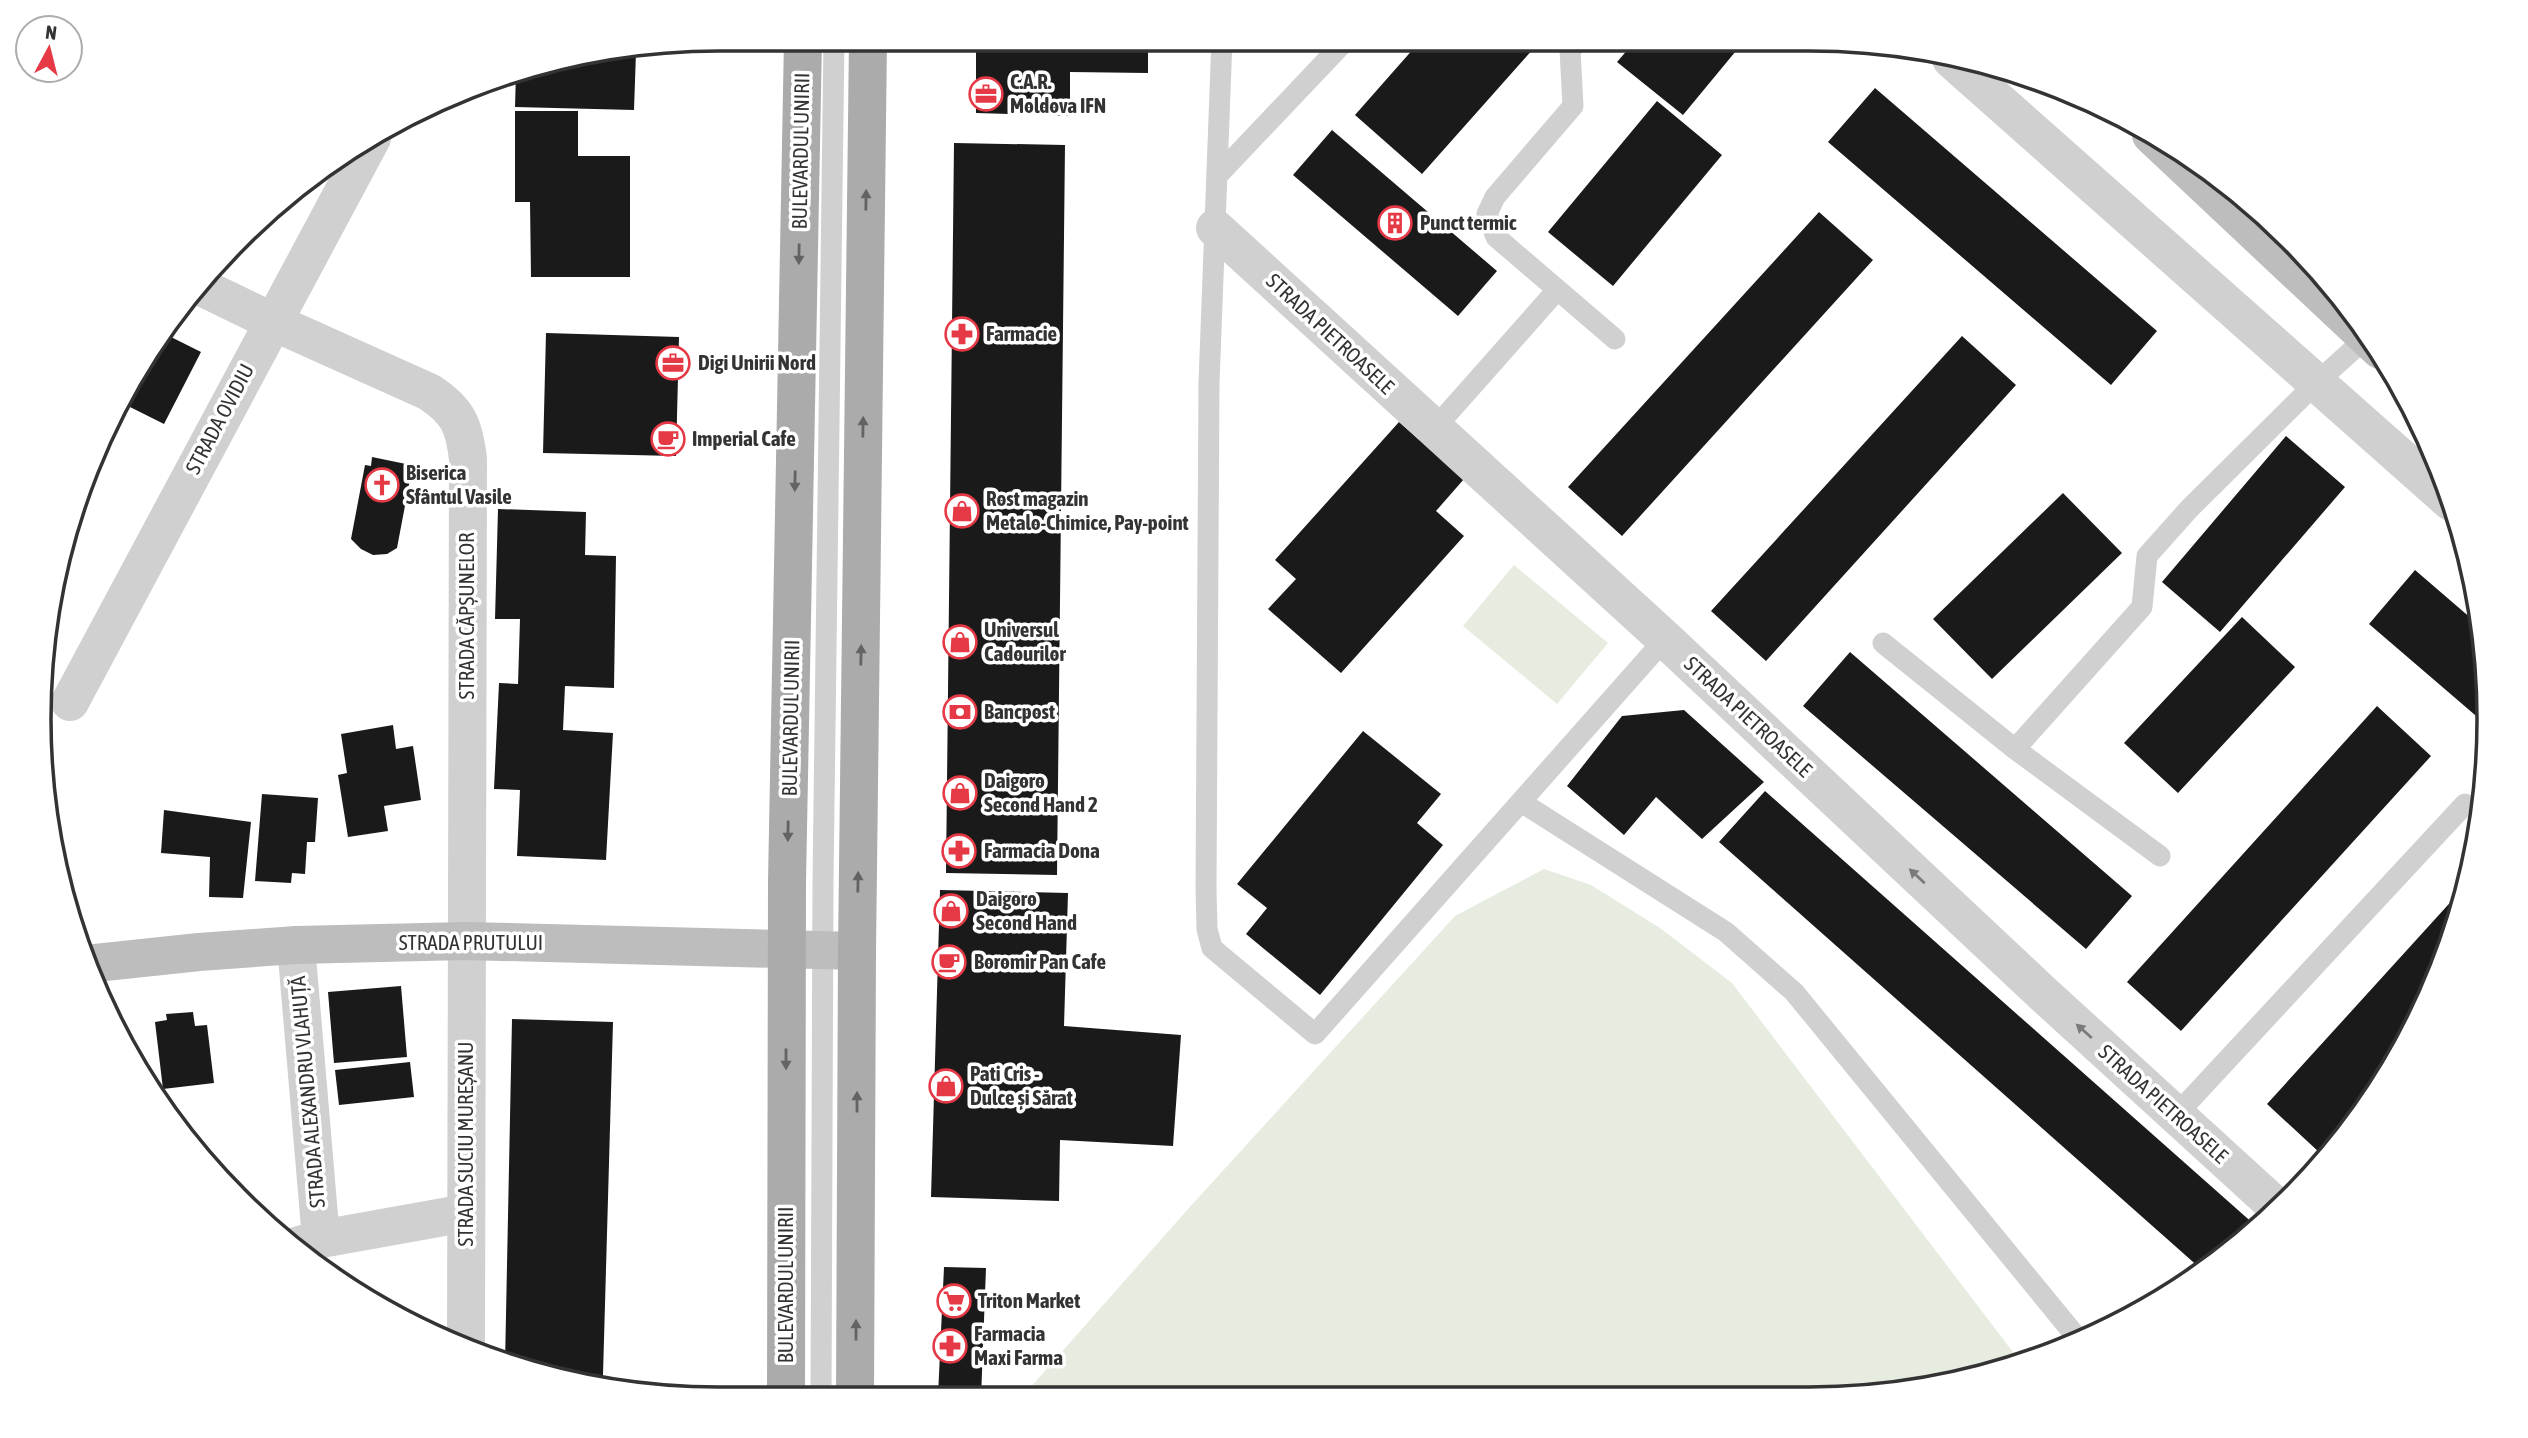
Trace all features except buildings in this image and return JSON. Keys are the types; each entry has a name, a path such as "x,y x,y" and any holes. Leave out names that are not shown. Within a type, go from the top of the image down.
{"main road":[{"name":"BULEVARDUL UNIRII","path":"803,51 822,949 854,1387"},
{"name":"BULEVARDUL UNIRII","path":"787,1387 822,949 867,51"}],"street":[{"path":"1963,70 2436,489"},
{"name":"STRADA OVIDIU","path":"70,702 271,321 364,153"},
{"path":"2183,165 2339,312"},
{"name":"STRADA PIETROASELE","path":"1215,228 1665,639 2271,1202"},
{"name":"STRADA CĂPȘUNELOR","path":"207,290 429,392 448,405 460,421 468,459 466,941"},
{"name":"STRADA PRUTULUI","path":"97,963 296,945 466,941 822,949"},
{"name":"STRADA SUCIU MUREȘANU","path":"466,941 466,1337"},
{"name":"STRADA ALEXANDRU VLAHUȚĂ","path":"296,945 306,1243 466,1213"}],"lane":[{"path":"821,1387 822,949 834,51"},
{"path":"1222,51 1209,383 1206,875 1207,929 1212,948 1315,1034 1665,639"},
{"path":"1218,175 1335,51"},
{"path":"1569,51 1573,106 1494,197 1487,214 1496,237 1615,339"},
{"path":"1434,429 1557,290"},
{"path":"2015,749 2142,607 2147,556 2189,509 2316,383 2366,349"},
{"path":"1882,643 2015,749 2160,856"},
{"path":"1521,802 1726,932 1794,992 2073,1332"},
{"path":"2176,1115 2465,804"}],"shaded area":[{"path":"1514,565 1608,643 1557,704 1463,626"},
{"path":"1544,869 1591,885 1660,928 1732,983 2015,1355 1939,1374 1853,1386 1031,1387 1188,1209 1455,916"}],"place":[{"name":"C.A.R. Moldova IFN","path":"986,94"},
{"name":"Punct termic","path":"1395,223"},
{"name":"Farmacie","path":"962,334"},
{"name":"Digi Unirii Nord","path":"673,363"},
{"name":"Imperial Cafe","path":"668,439"},
{"name":"Biserica Sfântul Vasile","path":"382,485"},
{"name":"Rost magazin Metalo-Chimice, Pay-point","path":"962,511"},
{"name":"Universul Cadourilor","path":"960,642"},
{"name":"Bancpost","path":"960,712"},
{"name":"Daigoro Second Hand 2","path":"960,793"},
{"name":"Farmacia Dona","path":"959,851"},
{"name":"Daigoro Second Hand","path":"951,911"},
{"name":"Boromir Pan Cafe","path":"949,962"},
{"name":"Pati Cris - Dulce și Sărat","path":"946,1086"},
{"name":"Triton Market","path":"954,1301"},
{"name":"Farmacia Maxi Farma","path":"950,1346"}]}
